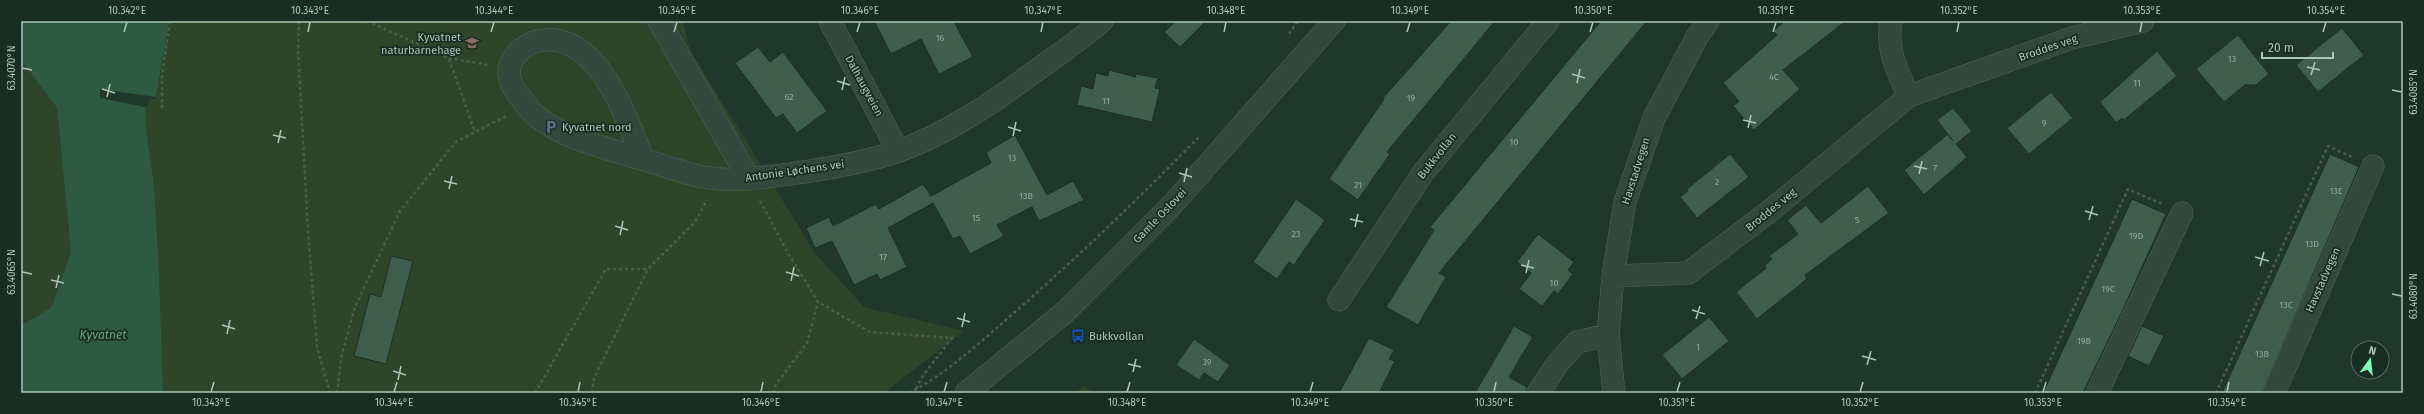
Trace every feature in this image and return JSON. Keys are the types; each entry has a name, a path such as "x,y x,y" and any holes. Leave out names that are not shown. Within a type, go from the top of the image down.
{"street":[{"path":"659,21 749,179"},
{"name":"Dalhaugveien","path":"830,21 898,151"},
{"name":"Antonie Løchens vei","path":"510,69 510,81 526,106 546,123 588,144 643,159 671,170 718,179 749,179 831,168 898,151 938,134 970,116 1014,87 1102,21"},
{"name":"Gamle Oslovei","path":"966,393 1065,312 1173,204 1334,21"},
{"name":"Bukkvollan","path":"1339,300 1423,173 1548,21"},
{"name":"Havstadvegen","path":"1614,393 1608,335 1613,276 1625,202 1654,118 1697,37 1708,21"},
{"path":"1891,21 1889,30 1894,64 1909,96"},
{"name":"Broddes veg","path":"1613,276 1688,273 1770,211 1909,96 2072,38 2143,21"},
{"path":"510,69 514,56 520,51 542,40 559,40 584,53 600,69 612,89 643,159"},
{"name":"Havstadvegen","path":"2274,393 2373,166"},
{"path":"2097,393 2182,213"},
{"path":"1538,393 1558,363 1577,342 1608,335"}],"path":[{"path":"162,108 162,75 170,21"},
{"path":"299,21 298,50 316,340 330,393"},
{"path":"367,21 449,58 510,69"},
{"path":"1285,40 1298,21"},
{"path":"449,58 475,132"},
{"path":"337,393 342,353 355,307 400,211 456,142 526,106"},
{"path":"909,393 932,380 975,346 1040,290 1127,211 1203,132"},
{"path":"2216,393 2328,146 2373,166"},
{"path":"592,393 594,378 648,269 695,222 718,179"},
{"path":"749,179 788,254 818,302 870,332 952,338 935,362 920,378 915,390"},
{"path":"2035,393 2128,189 2182,213"},
{"path":"535,393 606,269 648,269"},
{"path":"774,393 776,386 807,342 818,302"}],"shaded area":[{"path":"169,21 683,21 690,50 815,253 864,307 964,331 884,393 163,393 156,214 153,178 146,130 146,107 147,97 156,97"},
{"path":"21,60 57,108 71,252 51,308 21,325"},
{"path":"1084,386 1095,393 1075,393"}],"water":[{"name":"Kyvatnet","path":"21,21 169,21 156,97 147,97 146,107 146,130 153,178 156,214 163,393 21,393 21,325 51,308 71,252 57,108 21,60"}],"pier":[{"path":"100,89 156,97 155,99 149,99 147,107 145,107 100,98"}],"building":[{"path":"874,21 956,21 954,22 973,57 939,74 921,39 891,54"},
{"path":"1176,21 1206,21 1180,47 1164,32"},
{"path":"1451,21 1495,21 1387,152 1390,154 1358,200 1329,179 1384,99 1383,98"},
{"path":"1601,21 1647,21 1439,273 1446,277 1418,325 1386,307 1434,230 1430,227"},
{"path":"1785,21 1846,21 1783,70 1800,89 1754,130 1733,106 1739,101 1723,83 1777,35 1773,31"},
{"path":"2342,28 2364,55 2318,92 2296,65"},
{"path":"2238,35 2269,74 2256,85 2245,85 2224,102 2196,69"},
{"path":"758,47 770,62 783,52 827,111 797,133 783,114 776,118 735,63"},
{"path":"2157,51 2177,76 2124,120 2122,118 2116,123 2100,102"},
{"path":"1109,70 1135,77 1136,74 1158,78 1155,88 1160,89 1152,122 1077,105 1081,86 1093,89 1096,73 1108,76"},
{"path":"2051,92 2073,118 2029,154 2007,128"},
{"path":"1953,108 1972,131 1956,144 1967,157 1924,195 1904,170 1948,134 1937,120"},
{"path":"1015,135 1047,195 1073,181 1084,200 1039,221 1032,207 997,225 1004,236 970,254 960,236 953,239 933,203 888,228 907,267 880,280 877,274 854,285 832,241 815,248 806,228 829,217 833,226 876,204 879,209 923,184 931,196 991,163 986,152"},
{"path":"1730,154 1749,177 1697,218 1680,197 1688,191 1687,189"},
{"path":"2330,154 2359,167 2262,393 2222,393"},
{"path":"1868,186 1889,213 1805,275 1807,279 1757,319 1736,292 1766,268 1765,265 1772,259 1769,256 1798,234 1787,220 1806,205 1821,223"},
{"path":"1296,199 1325,220 1294,265 1289,262 1277,279 1253,262"},
{"path":"2132,199 2166,214 2120,316 2083,393 2043,393"},
{"path":"1538,234 1574,262 1568,270 1573,274 1558,294 1554,291 1542,306 1519,289 1531,273 1517,262"},
{"path":"391,256 413,261 386,364 354,356 370,294 381,297"},
{"path":"1709,317 1729,341 1682,379 1662,355"},
{"path":"1514,326 1533,337 1509,377 1527,387 1526,393 1475,393"},
{"path":"2142,326 2164,336 2149,366 2128,356"},
{"path":"1369,338 1394,350 1389,359 1395,361 1379,393 1339,393"},
{"path":"1194,339 1230,365 1218,382 1204,373 1199,380 1176,365"}],"place":[{"name":"Kyvatnet naturbarnehage","path":"472,43"},
{"name":"Kyvatnet nord","path":"551,127"},
{"name":"Bukkvollan","path":"1078,336"}]}
